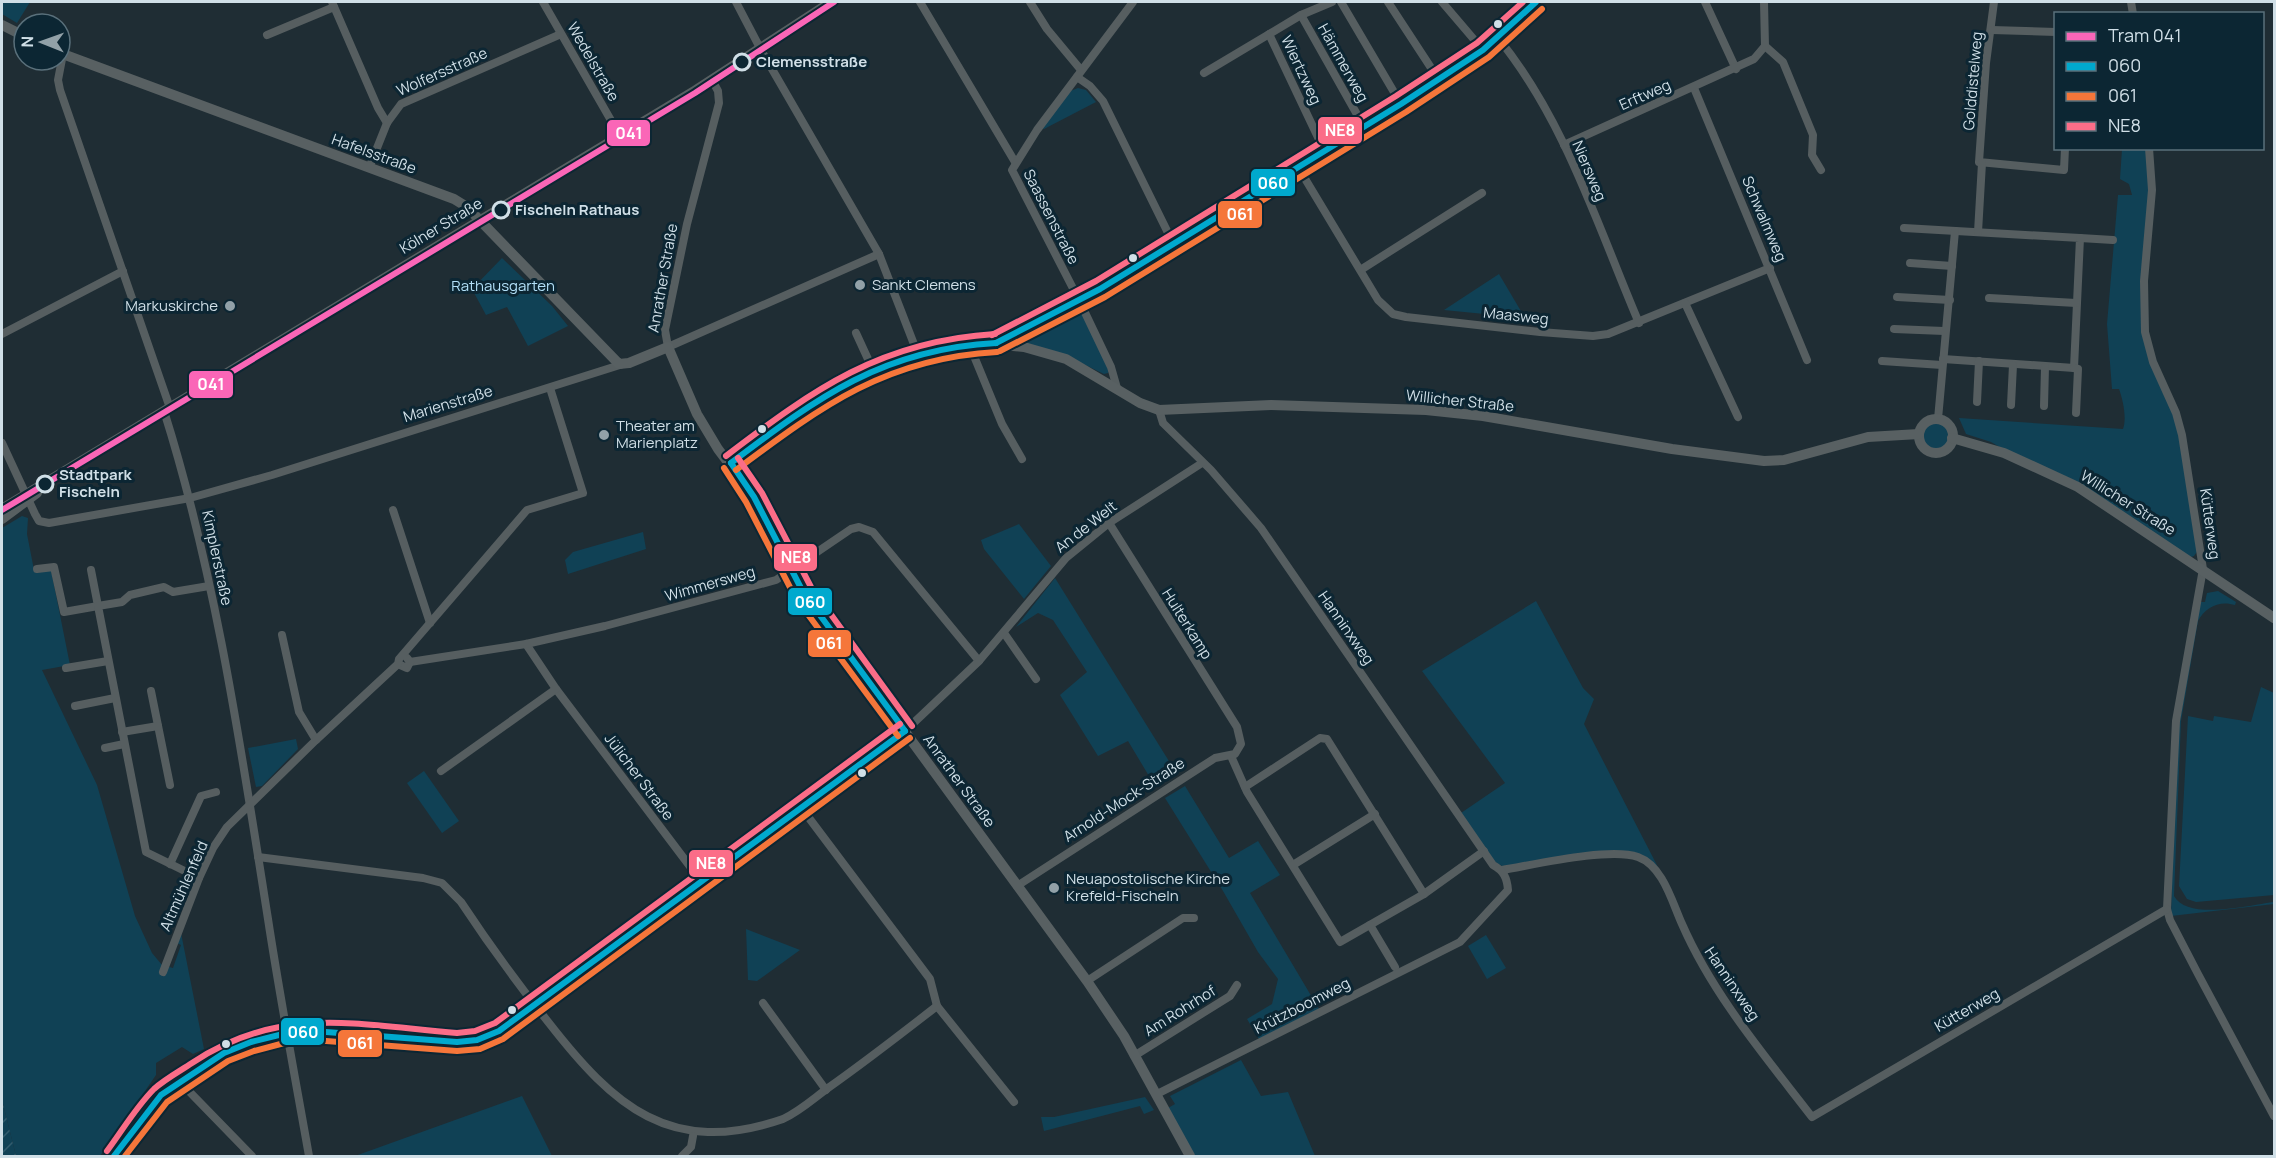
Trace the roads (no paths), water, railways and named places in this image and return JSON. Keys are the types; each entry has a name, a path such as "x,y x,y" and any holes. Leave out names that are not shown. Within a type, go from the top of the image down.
{"main road":[{"name":"Kölner Straße","path":"2,519 63,471 712,80 831,2"},
{"name":"Hafelsstraße","path":"72,58 454,199 467,207 557,297 619,364 623,364"},
{"name":"Willicher Straße","path":"731,463 803,410 840,386 873,370 917,352 969,344 996,343 1066,359 1140,403 1159,410 1271,405 1426,410 1483,416 1764,461 1784,460 1868,437 1919,434"},
{"name":"Marienstraße","path":"623,364 668,347"},
{"name":"Anrather Straße","path":"668,347 697,414 754,497 790,570 816,610 1087,981 1157,1095 1190,1156"},
{"path":"1938,419 1949,425 1952,438 1946,450 1935,453 1925,449 1919,434 1925,423 1938,419"},
{"name":"Willicher Straße","path":"1952,438 2004,453 2078,487 2274,618"},
{"name":"Kölner Straße","path":"2,509 26,498"}],"street":[{"name":"Wedelstraße","path":"543,2 620,136"},
{"path":"736,2 760,49 879,254 917,352"},
{"name":"Saassenstraße","path":"920,2 1015,162 1012,170 1079,300 1111,367 1117,388"},
{"path":"1029,2 1079,73 1103,101 1174,245"},
{"path":"1015,162 1133,2"},
{"path":"1204,73 1321,3 1332,2"},
{"path":"1341,2 1401,104"},
{"path":"1388,2 1439,80"},
{"path":"1442,2 1483,50"},
{"path":"996,343 1011,333 1079,300 1174,245 1363,125 1401,104 1483,50 1536,2"},
{"path":"1705,2 1736,69"},
{"path":"1764,2 1765,46 1783,62 1813,135 1812,154 1821,170"},
{"name":"Golddistelweg","path":"1978,232 1986,63 1994,2"},
{"path":"267,34 333,4 378,108 387,123"},
{"name":"Hämmerweg","path":"1301,15 1363,125"},
{"path":"1992,30 2054,32"},
{"name":"Wolfersstraße","path":"369,168 387,123 396,108 411,99 561,34"},
{"name":"Wiertzweg","path":"1269,34 1324,150"},
{"name":"Niersweg","path":"1498,38 1522,71 1564,145 1639,323"},
{"name":"Erftweg","path":"1564,145 1736,69 1754,59 1765,46"},
{"name":"Kimplerstraße","path":"59,72 60,90 123,271 167,409 190,498 251,805 309,1156"},
{"name":"Anrather Straße","path":"668,347 665,330 687,224 719,103 718,91 712,80"},
{"name":"Schwalmweg","path":"1694,88 1807,360"},
{"path":"1981,162 2064,170 2065,150"},
{"name":"Kütterweg","path":"2149,150 2152,190 2144,281 2145,332 2153,362 2176,413 2182,435 2203,569 2176,721 2167,909 2188,956 2274,1116"},
{"name":"Maasweg","path":"1298,167 1362,269 1378,300 1393,314 1406,317 1593,336 1608,334 1770,268"},
{"path":"1362,269 1482,193"},
{"path":"1904,228 2113,240"},
{"path":"1938,419 1944,331 1950,300 1954,231"},
{"path":"2074,368 2080,238"},
{"name":"Marienstraße","path":"668,347 879,254"},
{"path":"1910,264 1952,266"},
{"path":"2,334 123,271"},
{"path":"1898,297 1950,300"},
{"path":"1989,298 2076,303"},
{"path":"1685,303 1738,417"},
{"path":"1894,328 1944,331"},
{"path":"856,333 873,370"},
{"path":"969,344 1002,424 1022,459"},
{"path":"1882,361 1979,361 2078,369 2076,413"},
{"path":"1977,402 1979,361"},
{"name":"Marienstraße","path":"2,442 26,498 39,521 49,523 190,498 272,475 623,364"},
{"path":"2011,405 2013,365"},
{"path":"2044,406 2046,367"},
{"path":"407,659 430,623 527,510 583,493 550,388"},
{"name":"Hanninxweg","path":"1159,410 1163,423 1261,528 1493,865 1502,870 1617,854 1646,861 1666,888 1696,958 1790,1088"},
{"name":"An de Welt","path":"114,1156 161,1095 231,1050 287,1033 336,1031 464,1041 477,1040 499,1031 800,806 905,731 979,661 1066,558 1109,523 1202,463"},
{"path":"393,510 430,623"},
{"name":"Hulterkamp","path":"1109,523 1237,727 1241,739 1240,747 1231,756"},
{"name":"Wimmersweg","path":"407,659 526,644 689,605 776,580 851,529 867,528 873,532 979,661"},
{"path":"37,569 54,567 64,612 122,602 130,595 164,587 173,592 209,586"},
{"path":"91,570 146,852 199,878"},
{"path":"1004,633 1036,679"},
{"path":"282,635 299,712 316,740"},
{"name":"Jülicher Straße","path":"526,644 556,689 701,881"},
{"name":"Altmühlenfeld","path":"163,972 199,878 228,827 316,740 398,664 405,669 407,659"},
{"path":"66,668 108,660"},
{"path":"441,771 556,689"},
{"path":"152,691 170,785"},
{"path":"75,706 116,698"},
{"path":"122,732 158,726"},
{"path":"1245,787 1323,737 1330,741 1424,894"},
{"path":"105,748 124,744"},
{"path":"1231,756 1245,787 1340,942 1424,894 1484,851"},
{"name":"Arnold-Mock-Straße","path":"1017,886 1215,758 1231,756"},
{"path":"170,864 201,796 216,792"},
{"path":"800,806 930,979 937,1006 1014,1102"},
{"path":"1293,865 1375,814"},
{"path":"258,857 423,878 441,884 460,902 534,1004 585,1068 616,1101 653,1125 693,1136 720,1136 757,1130 786,1118 937,1006"},
{"name":"Krützboomweg","path":"1157,1095 1460,942 1506,895 1507,880 1502,870"},
{"name":"Kütterweg","path":"1790,1088 1812,1117 2167,909"},
{"path":"1087,981 1183,918 1194,918"},
{"path":"1370,925 1395,966"},
{"name":"Am Rohrhof","path":"1134,1056 1230,996 1237,985"},
{"path":"763,1003 826,1090"},
{"path":"180,1082 252,1156"},
{"path":"682,1156 691,1147 693,1136"}],"tram line":[{"name":"041","path":"2,510 695,93 834,2"}],"place":[{"name":"Clemensstraße","path":"742,62"},
{"name":"Fischeln Rathaus","path":"501,210"},
{"name":"Sankt Clemens","path":"860,285"},
{"name":"Markuskirche","path":"230,306"},
{"name":"Theater am Marienplatz","path":"604,435"},
{"name":"Stadtpark Fischeln","path":"45,484"},
{"name":"Neuapostolische Kirche Krefeld-Fischeln","path":"1054,888"}],"park label":[{"name":"Rathausgarten","path":"503,286"}]}
